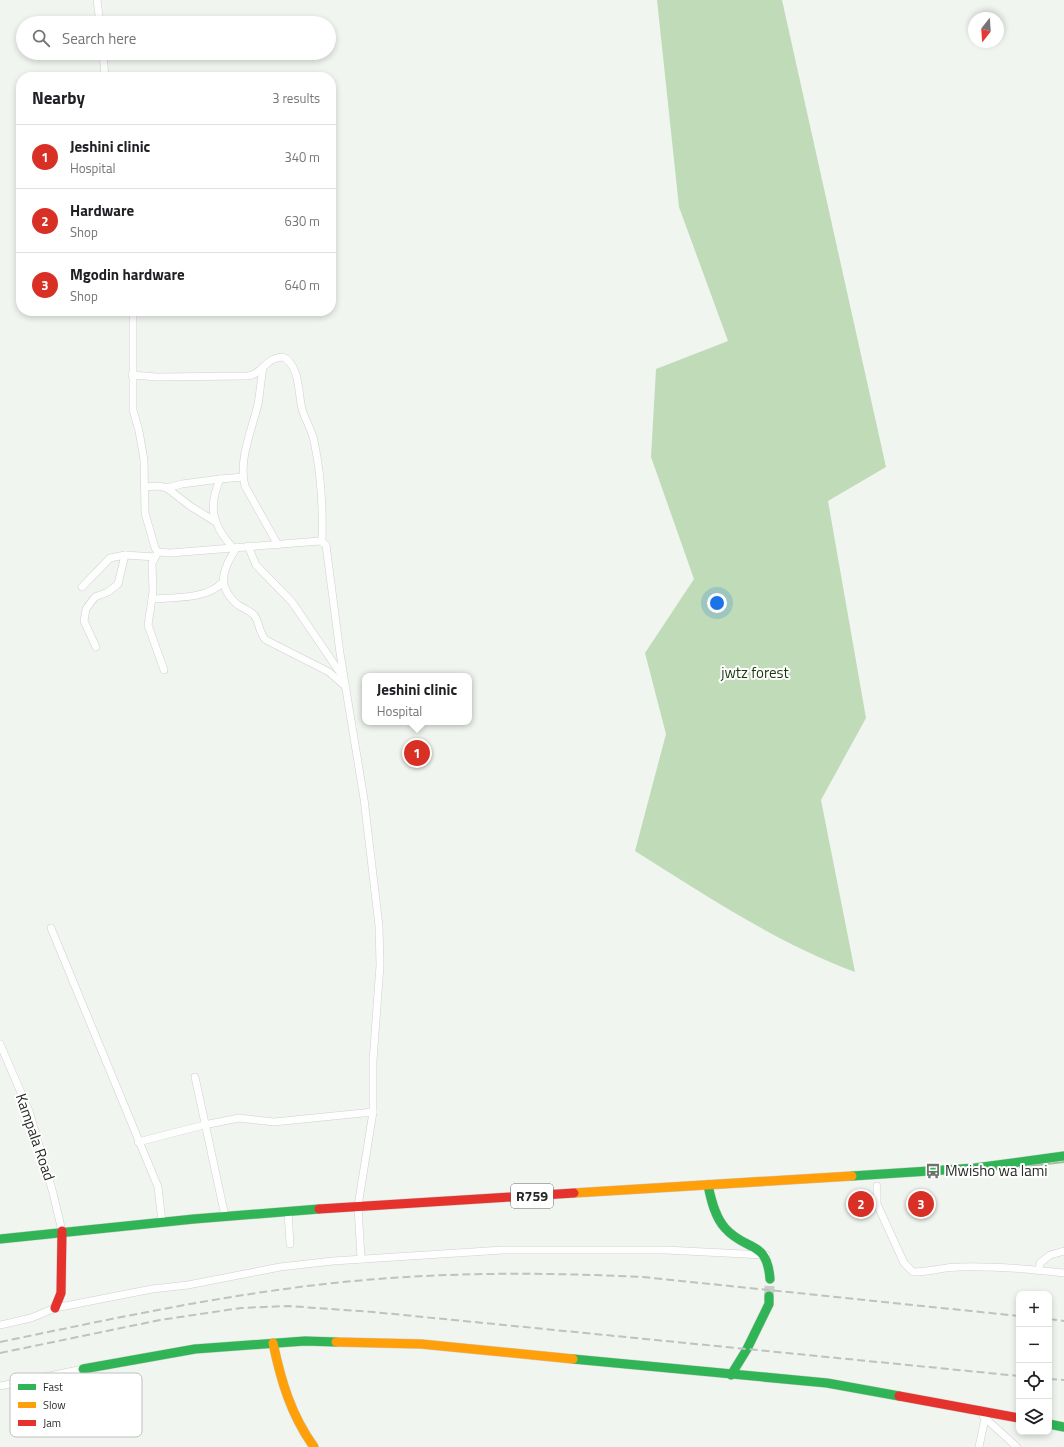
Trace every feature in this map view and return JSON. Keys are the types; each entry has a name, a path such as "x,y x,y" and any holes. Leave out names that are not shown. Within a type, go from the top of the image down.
{"street":[{"path":"97,0 99,16"},
{"path":"104,60 105,72"},
{"path":"133,316 133,410 142,446 145,513 157,554 152,563 152,599 148,625 164,670"},
{"path":"132,375 157,378 186,376 247,376 256,374 270,360 282,357 291,363 294,370 302,411 314,439 322,501 322,542 327,550 344,679 364,800 379,926 380,965 373,1060 373,1112 358,1206 361,1259"},
{"path":"263,366 258,403 246,454 243,477 245,486 278,544"},
{"path":"168,488 182,484 243,477"},
{"path":"220,479 212,501 214,514 221,533 235,547"},
{"path":"144,487 159,486 168,488 190,506 208,516 218,524"},
{"path":"82,587 106,560 125,555 322,542"},
{"path":"248,546 256,564 292,602 344,679"},
{"path":"235,547 228,560 222,577 223,582 238,604 254,615 263,637 266,640 329,672 346,688"},
{"path":"96,647 84,622 86,610 95,597 108,592 118,584 125,555"},
{"path":"152,599 204,594 217,588 223,582"},
{"path":"51,928 138,1142 158,1187 162,1222"},
{"name":"Kampala Road","path":"0,1044 29,1111 54,1193 62,1231"},
{"path":"194,1077 204,1125 216,1167 225,1216"},
{"path":"138,1142 204,1125 239,1118 274,1122 373,1112"},
{"name":"R759","path":"0,1239 62,1231 225,1216 358,1206 975,1168 1064,1156"},
{"path":"708,1185 711,1202 728,1232 767,1255 770,1264 770,1279"},
{"path":"877,1186 877,1204 904,1263 913,1272 927,1272 958,1267 1039,1270 1064,1274"},
{"path":"288,1212 290,1244"},
{"path":"55,1308 60,1293 62,1231"},
{"path":"0,1325 31,1318 55,1308 152,1288 188,1285 280,1267 361,1259 503,1250 666,1250 767,1255"},
{"path":"1039,1270 1040,1262 1064,1251"},
{"path":"731,1376 747,1349 768,1304 769,1296"},
{"path":"63,1373 195,1349 305,1341 421,1344 731,1376 827,1383 982,1414 1016,1418"},
{"path":"273,1343 284,1392 289,1406 303,1433 314,1447"},
{"path":"0,1386 10,1384"},
{"path":"979,1447 982,1414"},
{"path":"982,1414 1017,1447"},
{"path":"1052,1425 1064,1427"}],"green space":[{"name":"jwtz forest","path":"657,0 782,0 886,467 828,501 866,718 821,800 855,972 770,933 715,901 635,851 666,734 645,653 694,579 651,457 656,369 728,341 679,207"}],"waterway":[{"path":"1020,1167 1064,1162"}],"tunnel":[{"path":"769,1296 770,1279"}],"railway":[{"path":"0,1342 166,1308 250,1294 372,1279 449,1275 565,1274 643,1277 1016,1316"},
{"path":"0,1353 160,1320 241,1308 288,1306 373,1312 1016,1376"},
{"path":"1052,1319 1064,1321"},
{"path":"1052,1379 1064,1380"}],"traffic: fast":[{"path":"852,1176 975,1168 1064,1156"},
{"path":"708,1185 714,1208 722,1224 733,1235 760,1252 765,1258 768,1266 770,1279"},
{"path":"0,1239 194,1219 319,1209"},
{"path":"731,1375 747,1349 769,1304 769,1296"},
{"path":"83,1369 195,1349 305,1341 336,1342"},
{"path":"573,1359 827,1383 899,1396"},
{"path":"1052,1425 1064,1427"}],"traffic: slow":[{"path":"574,1193 852,1176"},
{"path":"336,1342 421,1344 573,1359"},
{"path":"273,1343 283,1384 293,1410 314,1447"}],"traffic: jam":[{"path":"319,1209 574,1193"},
{"path":"55,1308 61,1293 62,1231"},
{"path":"899,1396 1016,1417"}],"place":[{"name":"Jeshini clinic","path":"417,753"},
{"name":"Mwisho wa lami","path":"933,1171"},
{"name":"Hardware","path":"861,1204"},
{"name":"Mgodin hardware","path":"921,1204"}]}
